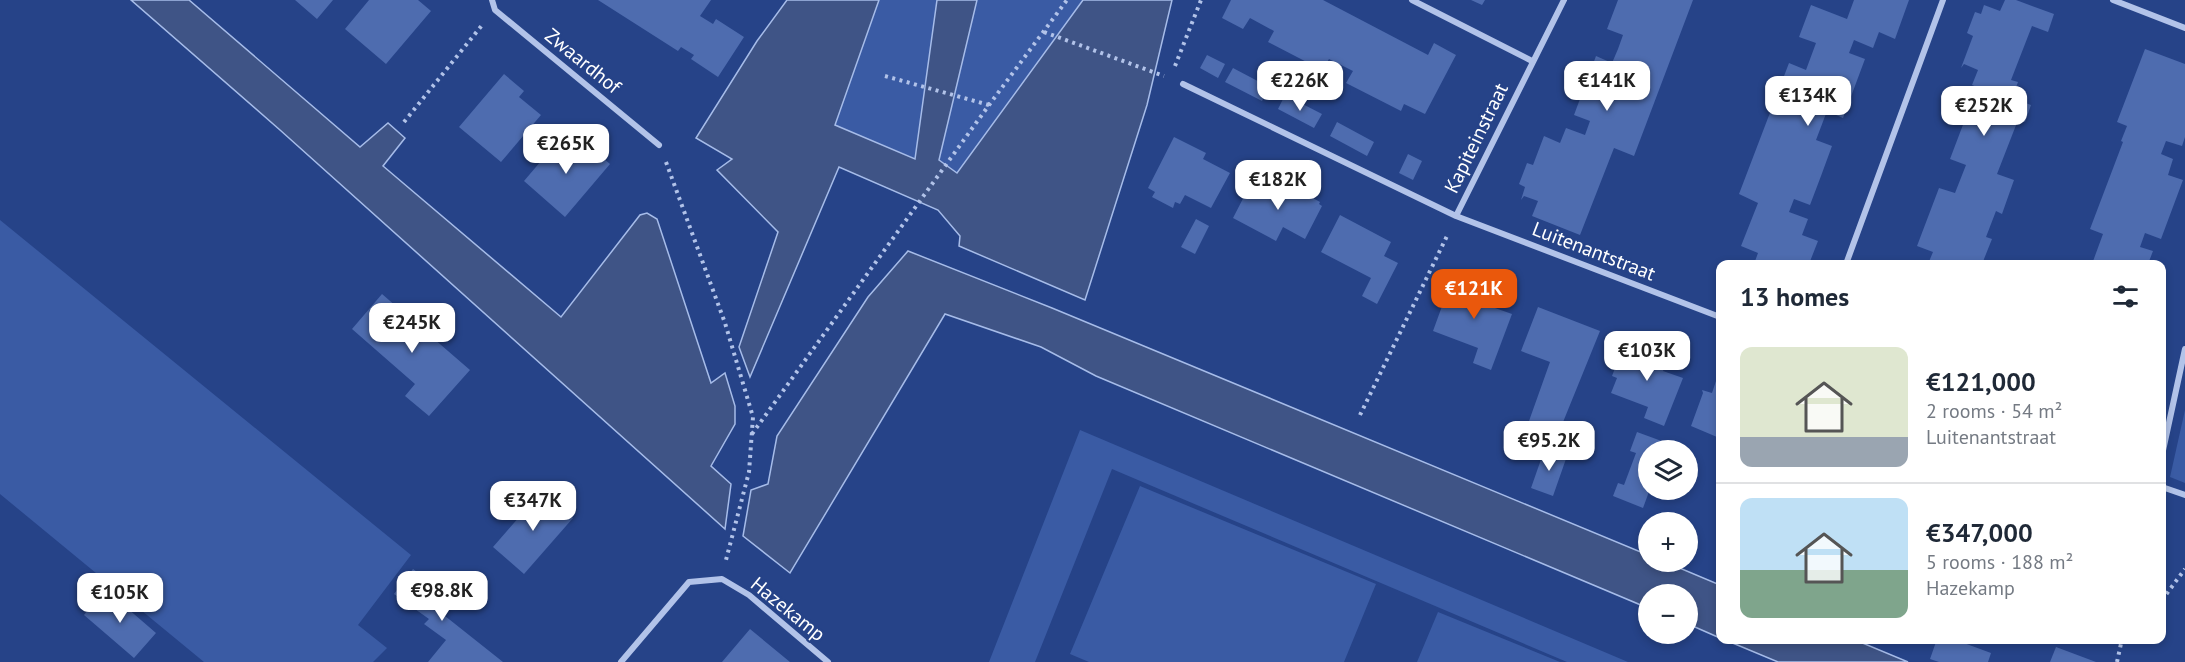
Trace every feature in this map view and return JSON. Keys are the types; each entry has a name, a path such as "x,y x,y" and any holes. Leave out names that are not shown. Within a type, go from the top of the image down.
{"street":[{"path":"492,0 495,10"},
{"path":"1412,0 1532,61"},
{"name":"Kapiteinstraat","path":"1183,84 1456,216 1564,0"},
{"path":"1847,260 1943,0"},
{"path":"2113,0 2185,28"},
{"name":"Zwaardhof","path":"495,10 659,145"},
{"name":"Luitenantstraat","path":"1456,216 1716,315"},
{"path":"2166,437 2185,349"},
{"path":"2166,488 2185,495"},
{"name":"Hazekamp","path":"621,662 688,582 722,579 749,595 828,662"}],"path":[{"path":"752,434 915,210 988,105 1067,0"},
{"path":"1174,67 1201,0"},
{"path":"404,122 495,10"},
{"path":"1044,32 1170,78"},
{"path":"885,76 988,105"},
{"path":"659,145 725,323 753,417 749,472 722,579"},
{"path":"1360,415 1456,216"},
{"path":"2166,595 2185,569"},
{"path":"2117,662 2121,644"}],"shaded area":[{"path":"131,0 189,0 360,147 388,123 405,138 383,166 561,317 640,215 647,213 657,219 711,383 725,373 735,406 735,424 711,466 731,484 725,529 280,130"},
{"path":"787,0 879,0 835,125 915,159 937,0 977,0 939,160 957,173 1083,0 1172,0 1147,105 1085,300 959,246 960,236 938,210 839,167 750,377 739,347 778,232 717,170 732,159 696,138 757,41"},
{"path":"879,0 937,0 916,159 835,125"},
{"path":"977,0 1083,0 957,173 939,160"},
{"path":"0,220 411,555 358,625 387,648 373,662 204,662 0,494"},
{"path":"908,251 1052,308 1638,551 1638,572 1689,572 1716,583 1716,636 1698,628 1698,584 1638,584 1638,604 1096,376 1041,347 945,314 790,573 743,536 751,490 768,484 777,436 868,297"},
{"path":"2185,410 2185,483 2170,477"},
{"path":"1080,430 1628,662 1567,662 1112,469 1035,662 989,662"},
{"path":"1140,486 1376,584 1344,662 1089,662 1070,654"},
{"path":"1438,612 1560,662 1417,662"},
{"path":"1735,644 1865,644 1908,662 1778,662"}],"building":[{"path":"295,0 333,0 317,19"},
{"path":"369,0 418,0 431,11 386,64 345,29"},
{"path":"598,0 711,0 700,16 713,24 716,19 744,37 718,77 691,59 694,55 681,47 678,51"},
{"path":"1231,0 1323,0 1428,55 1434,43 1456,55 1425,114 1404,104 1401,111 1346,83 1353,71 1329,59 1322,70 1268,42 1274,31 1250,18 1243,29 1222,18"},
{"path":"1471,0 1485,0 1482,5"},
{"path":"1618,0 1693,0 1634,156 1614,148 1580,235 1532,216 1538,201 1524,196 1521,200 1525,187 1519,184 1527,163 1533,165 1544,136 1560,143 1566,128 1585,135 1590,121 1574,115 1596,56 1612,63 1618,49 1623,35 1607,29"},
{"path":"1854,0 1909,0 1895,39 1879,32 1873,48 1854,40 1849,53 1865,59 1843,118 1827,111 1816,140 1832,146 1821,176 1810,205 1794,199 1789,212 1808,219 1802,235 1818,241 1811,260 1755,260 1758,253 1741,246 1758,203 1739,194 1789,63 1806,70 1816,43 1799,37 1811,5 1847,19"},
{"path":"2005,0 2016,0 2054,14 2048,32 2032,26 2011,80 2018,82 2012,98 2031,105 2025,122 2018,120 1997,174 2014,180 2002,214 1996,211 1986,237 1992,239 1984,260 1930,260 1933,252 1917,246 1939,188 1955,193 1966,165 1950,159 1972,101 1986,106 1991,93 1972,85 1978,70 1964,64 1961,68 1973,36 1967,33 1975,12 1981,14 1984,5 2000,11"},
{"path":"2145,49 2185,64 2185,137 2182,146 2166,141 2161,154 2173,159 2168,175 2183,180 2161,239 2145,233 2140,247 2153,251 2150,260 2093,260 2103,234 2090,229 2127,126 2117,122"},
{"path":"1207,55 1225,64 1218,78 1200,68"},
{"path":"1233,68 1269,87 1262,101 1225,82"},
{"path":"504,74 524,91 519,97 541,115 501,162 459,127"},
{"path":"1285,95 1322,114 1314,128 1278,109"},
{"path":"1337,122 1374,142 1367,156 1330,136"},
{"path":"564,134 585,153 590,147 610,164 565,217 524,181"},
{"path":"1174,137 1206,153 1203,159 1230,173 1211,208 1185,195 1180,204 1175,202 1173,208 1152,197 1155,192 1148,188"},
{"path":"1408,154 1422,161 1413,180 1399,173"},
{"path":"1273,180 1290,189 1291,186 1320,202 1322,206 1305,239 1283,227 1276,241 1233,218 1250,185 1266,193"},
{"path":"1340,215 1391,242 1384,256 1398,263 1377,304 1362,296 1371,278 1321,252"},
{"path":"1196,219 1209,226 1195,254 1181,247"},
{"path":"1453,276 1500,293 1495,308 1512,314 1491,370 1473,363 1478,348 1433,331"},
{"path":"382,294 470,370 429,416 405,396 415,384 352,329"},
{"path":"1538,307 1600,331 1559,432 1529,421 1550,362 1521,351"},
{"path":"1630,342 1669,356 1663,371 1683,378 1664,426 1644,418 1648,407 1611,393 1617,378 1612,376 1620,355 1624,357"},
{"path":"1716,381 1716,437 1691,426 1703,393 1702,390 1712,393"},
{"path":"1637,432 1659,440 1638,440 1638,500 1646,500 1643,508 1613,496 1618,483 1624,485 1636,453 1630,451"},
{"path":"1545,448 1567,456 1553,496 1531,488"},
{"path":"542,491 573,518 524,574 493,547"},
{"path":"413,569 451,596 440,612 503,662 428,662 446,640 424,624 429,619 394,594"},
{"path":"105,589 156,633 134,658 84,615"},
{"path":"750,629 790,662 722,662"},
{"path":"1935,644 1967,644 1991,653 1988,662 1939,662 1930,659"},
{"path":"2056,647 2096,662 2050,662"}]}
